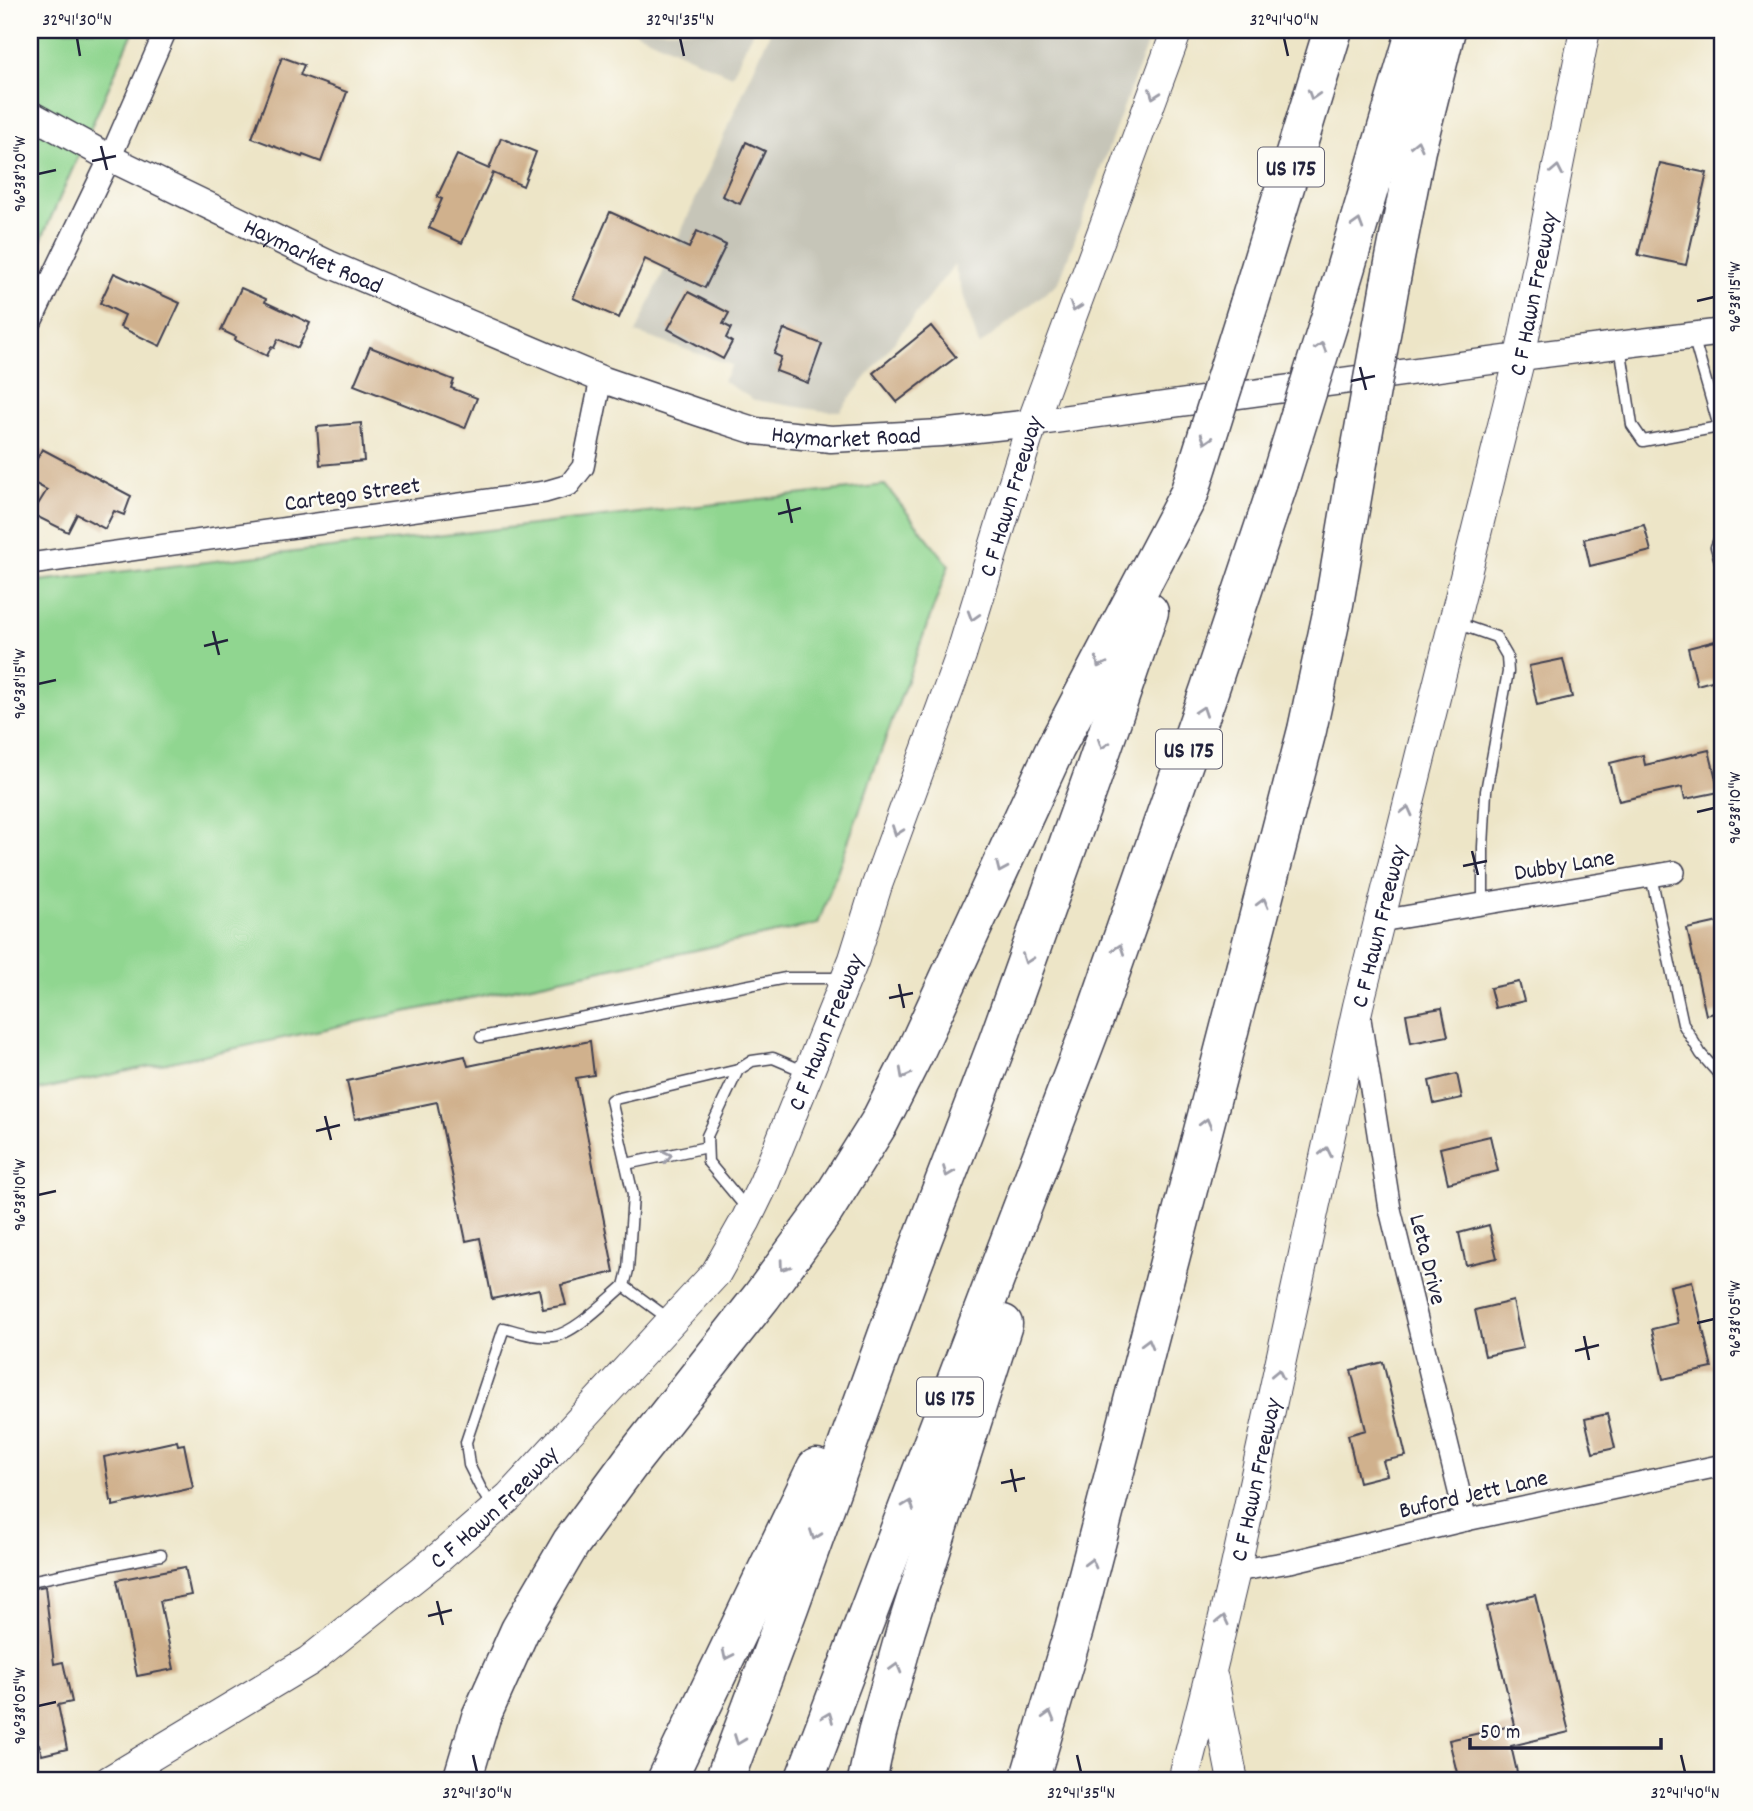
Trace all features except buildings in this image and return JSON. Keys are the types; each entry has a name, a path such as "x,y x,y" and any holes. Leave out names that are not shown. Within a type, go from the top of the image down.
{"highway":[{"name":"US 175","path":"723,1781 794,1595 1091,781 1189,494 1333,30"},
{"name":"US 175","path":"804,1781 1096,1014 1209,691 1279,482 1416,30"},
{"path":"1029,1781 1074,1629 1307,730 1334,604 1416,150 1446,30"},
{"path":"462,1781 481,1717 520,1630 572,1543 633,1459 762,1296 824,1211 879,1123 916,1050 1055,749 1189,494"},
{"path":"867,1781 877,1733 906,1630 980,1399 1096,1014"},
{"path":"666,1781 913,1264"}],"main road":[{"name":"C F Hawn Freeway","path":"109,1781 309,1661 441,1556 510,1496 716,1273 750,1212 854,959 877,885 961,655 1032,423 1177,30"},
{"name":"C F Hawn Freeway","path":"1183,1781 1212,1671 1358,1006 1520,357 1585,30"},
{"path":"1212,1671 1233,1781"}],"street":[{"path":"30,324 110,158 166,30"},
{"name":"Haymarket Road","path":"30,114 110,158 329,264 601,379 756,431 831,439 941,433 1723,332"},
{"name":"Cartego Street","path":"30,564 545,492 569,485 583,467 601,379"},
{"name":"Dubby Lane","path":"1380,921 1674,872"},
{"name":"Leta Drive","path":"1358,1006 1390,1209 1466,1520"},
{"name":"Buford Jett Lane","path":"1234,1571 1290,1562 1466,1520 1723,1465"}],"lane":[{"path":"1693,336 1719,427 1723,452"},
{"path":"1620,345 1632,425 1643,441 1719,427"},
{"path":"1723,530 1716,547 1723,572"},
{"path":"1454,623 1496,637 1507,656 1508,672 1486,791 1483,903"},
{"path":"1651,876 1683,1024 1701,1054 1723,1079"},
{"path":"481,1037 786,978 846,978"},
{"path":"494,1510 470,1465 466,1442 503,1328 550,1337 563,1334 624,1286 628,1270 633,1195 611,1100 738,1070 751,1061 773,1058 808,1073"},
{"path":"738,1070 707,1136 708,1162 750,1212"},
{"path":"626,1164 707,1147"},
{"path":"624,1286 671,1320"},
{"path":"30,1581 161,1555"}],"shaded area":[{"path":"631,30 753,30 732,76"},
{"path":"771,30 1152,30 1059,282 979,346 954,265 840,411 823,411 754,400 723,381 732,365 636,333"}],"green space":[{"path":"30,30 134,30 30,265"},
{"path":"885,485 949,565 818,924 30,1092 30,582"}]}
